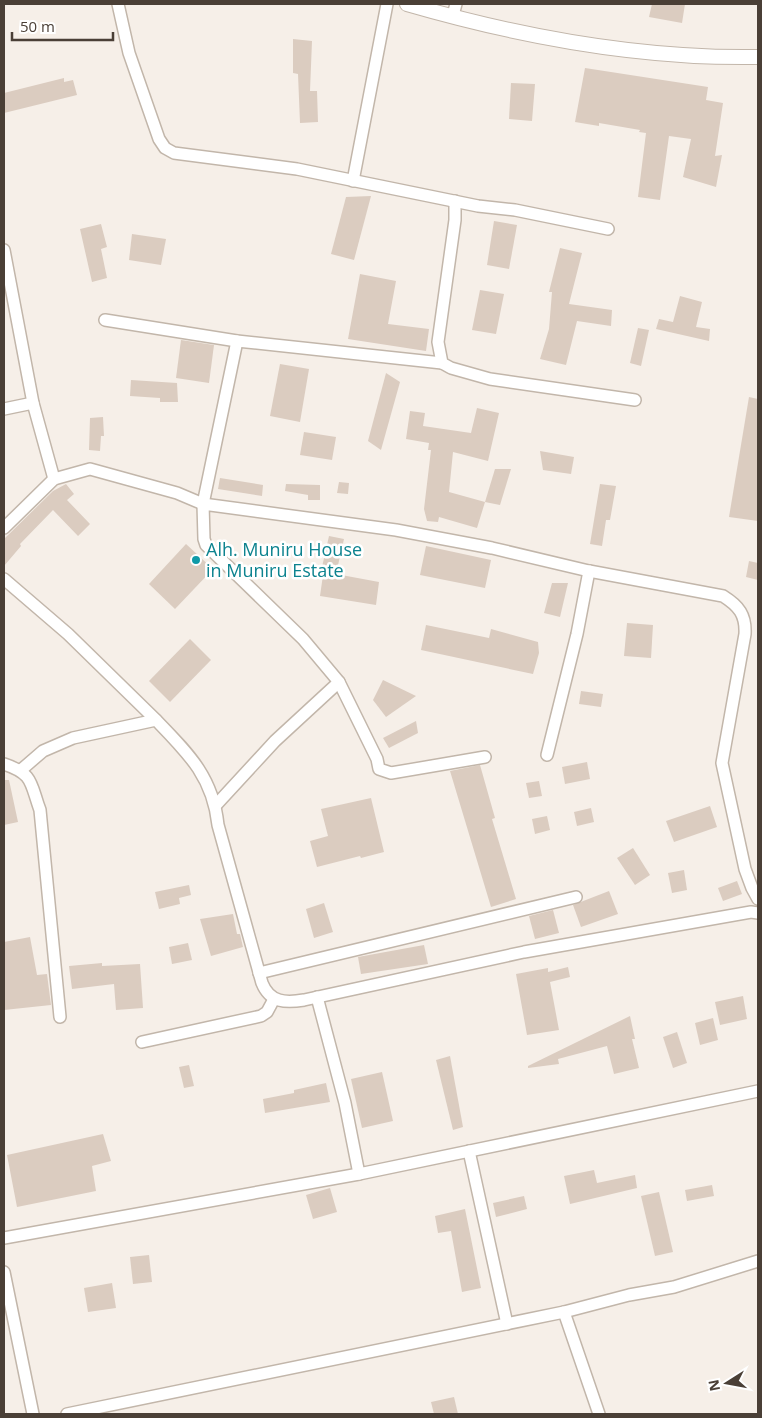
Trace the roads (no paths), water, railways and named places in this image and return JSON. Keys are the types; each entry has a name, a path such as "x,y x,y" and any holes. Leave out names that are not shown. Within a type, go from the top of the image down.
{"street":[{"path":"118,4 129,53 158,139 165,148 174,153 297,169 608,229"},
{"path":"353,181 387,4"},
{"path":"407,4 454,9 559,41 634,51 758,57"},
{"path":"442,363 438,342 456,201"},
{"path":"4,250 33,403 54,479"},
{"path":"105,320 238,341 442,363 451,368 490,379 636,400"},
{"path":"238,341 203,504 206,545 303,639 340,682 377,759 378,769 391,773 486,757"},
{"path":"4,409 33,403"},
{"path":"4,528 54,479 90,469 177,493 203,504 396,530 492,548 589,571 724,596 741,611 746,622 722,763 746,869 757,897 754,912 524,952 293,1002 274,999 266,992 259,973 218,825 216,805 195,761 68,634 4,579"},
{"path":"547,755 577,634 589,571"},
{"path":"216,805 275,741 340,682"},
{"path":"21,770 43,751 73,738 156,720"},
{"path":"4,764 21,770 30,779 40,810 60,1017"},
{"path":"259,973 576,897"},
{"path":"317,997 345,1103 359,1174"},
{"path":"142,1042 261,1016 267,1012 274,999"},
{"path":"4,1238 359,1174 758,1091"},
{"path":"469,1151 507,1324"},
{"path":"71,1414 564,1312 629,1295 674,1287 758,1261"},
{"path":"4,1272 34,1414"},
{"path":"564,1312 599,1414"}],"place":[{"name":"Alh. Muniru House in Muniru Estate","path":"196,560"}]}
